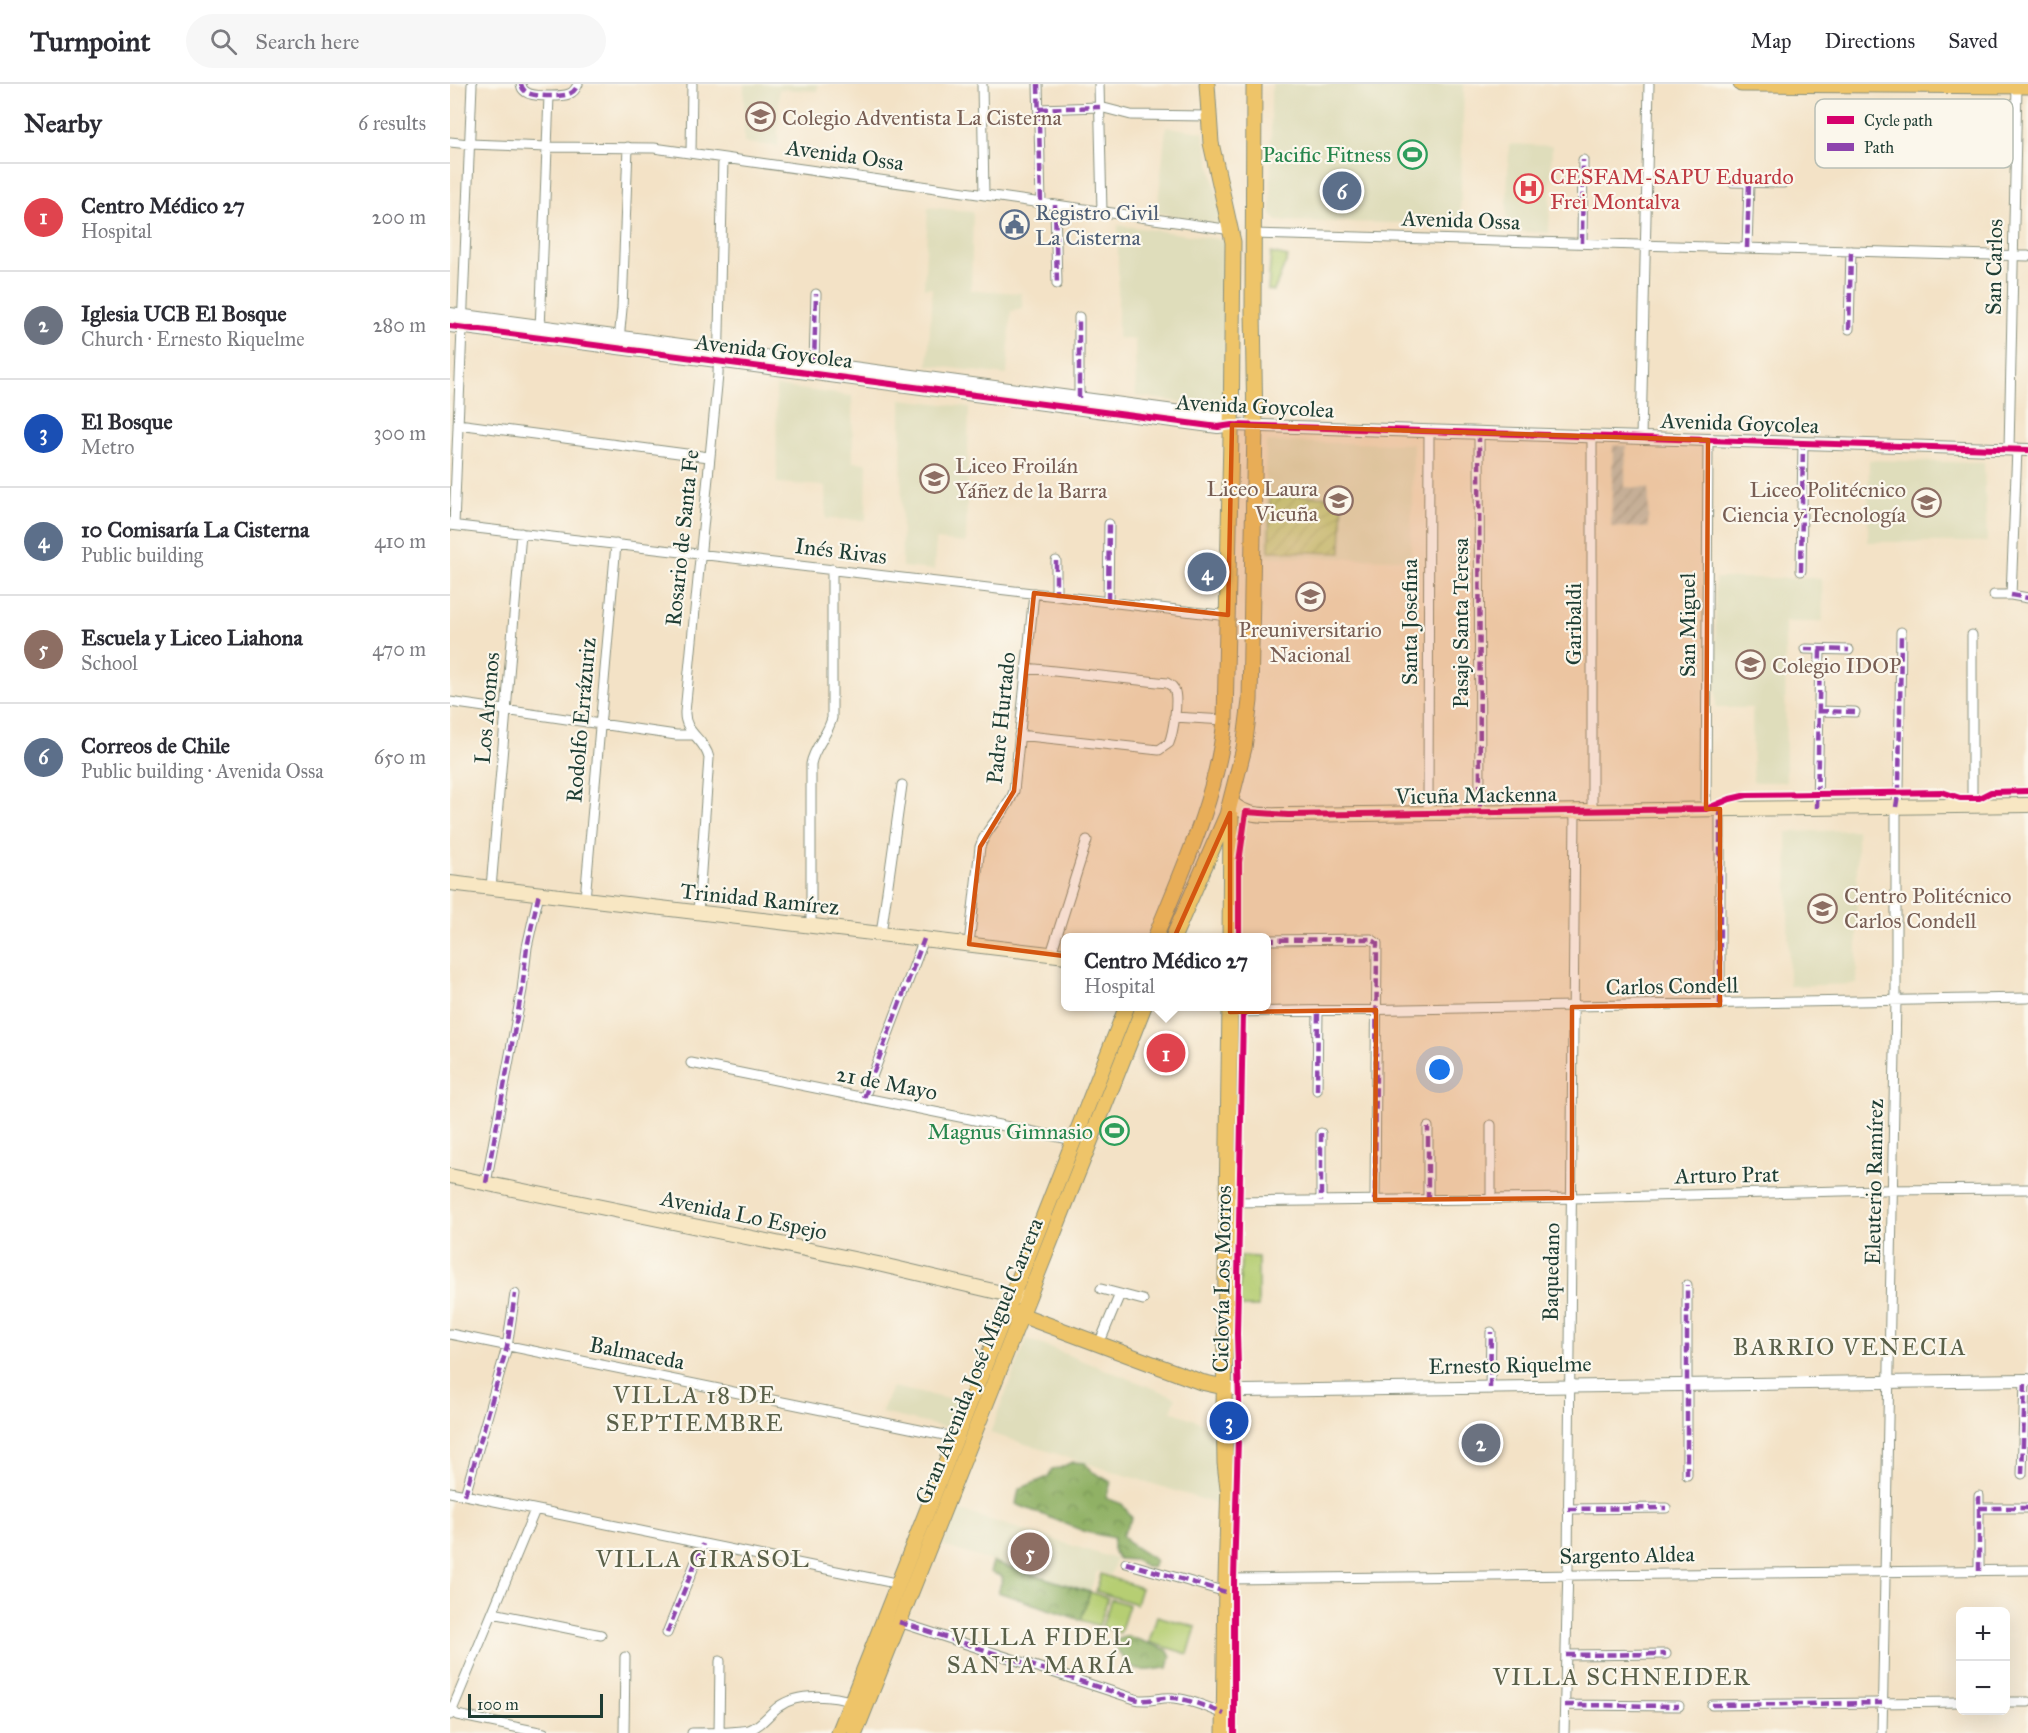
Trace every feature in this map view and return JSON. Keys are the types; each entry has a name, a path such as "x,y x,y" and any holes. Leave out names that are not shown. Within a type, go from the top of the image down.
{"main road":[{"path":"1157,933 1206,807 1219,760 1225,720 1232,425 1233,242 1214,157 1207,84"},
{"path":"1741,84 2023,86"},
{"path":"1175,933 1220,834 1231,802 1244,748 1251,693 1255,426 1253,234 1255,86"},
{"path":"1219,760 1225,788 1231,802 1230,933"},
{"name":"Vicuña Mackenna","path":"1231,802 1241,810 1258,814 2028,805"},
{"name":"Trinidad Ramírez","path":"450,883 1061,955"},
{"name":"Gran Avenida José Miguel Carrera","path":"1017,1305 1074,1140 1125,1011"},
{"name":"Gran Avenida José Miguel Carrera","path":"855,1733 859,1704 1017,1305 1142,1011"},
{"path":"1224,1733 1228,1490 1233,1453 1231,1404 1224,1388 1230,1011"},
{"name":"Avenida Lo Espejo","path":"450,1176 878,1264 1017,1305"},
{"name":"Ernesto Riquelme","path":"1017,1305 1099,1344 1201,1382 1224,1388"},
{"name":"Gran Avenida José Miguel Carrera","path":"839,1733 859,1704 899,1622 906,1585"}],"street":[{"path":"452,525 458,424 456,321 472,84"},
{"path":"521,84 525,92 529,94 549,96 570,94 578,84"},
{"path":"691,153 692,84"},
{"path":"982,84 984,195"},
{"path":"1038,84 1041,203"},
{"path":"1099,84 1102,212"},
{"path":"1641,438 1648,84"},
{"name":"San Carlos","path":"2011,595 2018,449 2014,255 2023,86"},
{"path":"540,332 549,96"},
{"path":"1039,109 1100,106 1131,115 1209,117"},
{"name":"Avenida Ossa","path":"450,142 547,147 654,148 1232,230"},
{"path":"619,343 628,147"},
{"name":"Rosario de Santa Fe","path":"698,913 710,763 704,746 693,735 686,722 685,712 718,356 723,158"},
{"path":"1582,243 1583,160"},
{"path":"1732,182 1783,183"},
{"path":"1747,248 1749,183"},
{"path":"1055,205 1057,285"},
{"name":"Avenida Ossa","path":"1253,234 2028,256"},
{"path":"1849,329 1851,251"},
{"path":"814,363 816,294"},
{"path":"1079,317 1079,398"},
{"name":"Avenida Goycolea","path":"456,321 1218,427 1232,425 2018,449"},
{"name":"Avenida Goycolea","path":"718,356 814,363 1079,398 1219,417 1226,419 1232,425"},
{"path":"458,424 709,457"},
{"name":"Santa Josefina","path":"1428,813 1429,431"},
{"name":"Pasaje Santa Teresa","path":"1479,433 1480,813"},
{"name":"Garibaldi","path":"1592,436 1592,811"},
{"name":"San Miguel","path":"1706,809 1707,440"},
{"path":"1801,571 1803,443"},
{"path":"1108,524 1108,601"},
{"name":"Inés Rivas","path":"452,525 1228,616"},
{"name":"Los Aromos","path":"491,888 521,533"},
{"name":"Rodolfo Errázuriz","path":"585,899 616,544"},
{"path":"1056,561 1056,595"},
{"path":"811,925 811,764 832,718 832,569"},
{"name":"Padre Hurtado","path":"969,944 980,847 986,833 1005,811 1013,796 1034,593"},
{"path":"1994,595 2028,598"},
{"name":"Eleuterio Ramírez","path":"1882,1733 1896,1000 1896,807 1899,789 1901,632"},
{"path":"1972,635 1972,806"},
{"path":"1805,650 1848,650"},
{"path":"1817,808 1820,650"},
{"path":"1019,735 1159,750 1169,743 1174,717 1175,693 1173,687 1167,683 1026,668"},
{"path":"450,702 675,735 693,735"},
{"path":"1819,711 1856,712"},
{"path":"1174,717 1225,720"},
{"path":"881,934 902,785"},
{"path":"1720,809 1720,1005"},
{"name":"Baquedano","path":"1564,1733 1568,1575 1575,811"},
{"path":"1050,954 1087,840"},
{"path":"486,1183 522,990 528,940 539,893"},
{"path":"864,1098 924,939"},
{"path":"1271,940 1373,939 1377,946 1375,1200"},
{"name":"Carlos Condell","path":"1271,1010 1720,1005 2028,998"},
{"path":"1317,1090 1318,1011"},
{"name":"21 de Mayo","path":"691,1063 1074,1140"},
{"path":"1491,1125 1491,1199"},
{"path":"1428,1127 1428,1200"},
{"path":"1321,1133 1321,1201"},
{"name":"Arturo Prat","path":"1228,1202 2028,1189"},
{"path":"1687,1285 1687,1475"},
{"path":"1101,1289 1143,1300"},
{"path":"465,1495 507,1347 515,1294"},
{"path":"1099,1344 1120,1294"},
{"path":"1490,1388 1491,1332"},
{"name":"Balmaceda","path":"450,1334 964,1439"},
{"path":"2022,1474 2026,1381"},
{"name":"Ernesto Riquelme","path":"1224,1388 1244,1391 2026,1381"},
{"path":"450,1492 906,1585"},
{"path":"1979,1496 1979,1571"},
{"path":"1568,1509 1666,1508"},
{"path":"1979,1509 2028,1508"},
{"path":"535,1510 451,1710 458,1715 544,1733"},
{"path":"667,1633 703,1544"},
{"name":"Sargento Aldea","path":"1126,1563 1226,1586 1568,1575 2028,1570"},
{"path":"493,1613 601,1635"},
{"path":"899,1622 1142,1701 1174,1698 1224,1714"},
{"path":"1566,1655 1666,1654"},
{"path":"624,1733 625,1658"},
{"path":"719,1733 720,1661"},
{"path":"692,1733 749,1730 758,1726 779,1706 796,1699 828,1698 859,1704"},
{"path":"1712,1705 1956,1702"},
{"path":"2010,1702 2028,1702"},
{"path":"1565,1705 1679,1706"}],"highlighted area":[{"path":"1232,425 1708,440 1706,809 1720,809 1720,1005 1572,1007 1572,1198 1375,1200 1376,1010 1230,1012 1230,813 1153,985 1143,966 969,944 980,847 1014,791 1034,593 1228,615"}],"shaded area":[{"name":"Colegio Adventista La Cisterna","path":"744,84 818,84 817,91 779,89 778,146 744,143"},
{"path":"1273,84 1464,84 1460,224 1277,221 1271,214 1271,91"},
{"path":"1166,127 1203,132 1224,225 1157,213"},
{"name":"CESFAM-SAPU Eduardo Frei Montalva","path":"1509,144 1552,146 1549,233 1506,231"},
{"path":"928,207 973,212 971,290 1021,293 1023,309 1011,311 1007,375 928,365 932,288 924,288"},
{"path":"1118,225 1225,240 1225,408 1136,396 1135,340 1118,338"},
{"path":"776,386 852,396 853,462 867,463 866,520 826,519 825,486 777,483"},
{"name":"Liceo Froilán Yáñez de la Barra","path":"901,399 969,407 966,543 936,540 934,570 902,567"},
{"name":"Liceo Laura Vicuña","path":"1266,442 1413,444 1411,559 1264,557"},
{"path":"1613,445 1626,446 1625,487 1649,488 1648,528 1611,527"},
{"name":"Liceo Politécnico Ciencia y Tecnología","path":"1869,460 1984,463 1987,542 1868,542"},
{"name":"Colegio IDOP","path":"1715,578 1822,578 1823,622 1785,622 1786,782 1753,782 1752,708 1716,708"},
{"name":"Centro Politécnico Carlos Condell","path":"1857,830 1857,984 1789,986 1787,832"},
{"path":"1027,1339 1176,1397 1171,1411 1219,1429 1217,1504 990,1433"},
{"path":"892,1387 959,1401 948,1428 881,1413"},
{"path":"955,1509 1116,1559 1111,1575 1097,1571 1090,1592 943,1546"}],"green space":[{"path":"1271,253 1288,257 1274,291 1268,290"},
{"path":"1270,495 1343,497 1341,553 1269,551"},
{"path":"1241,1256 1258,1257 1258,1307 1242,1307 1239,1303"},
{"path":"1072,1462 1085,1463 1091,1471 1111,1482 1106,1498 1122,1504 1132,1518 1122,1535 1127,1542 1155,1560 1152,1567 1135,1560 1119,1559 1113,1549 1114,1538 1086,1532 1016,1504 1019,1489 1048,1477 1052,1469"},
{"path":"993,1562 1090,1592 1081,1620 998,1592 1003,1577 990,1572"},
{"path":"1101,1574 1141,1588 1136,1604 1096,1591"},
{"path":"1090,1592 1108,1598 1099,1626 1081,1620"},
{"path":"1111,1599 1129,1605 1120,1633 1102,1627"},
{"path":"1157,1616 1196,1627 1188,1654 1149,1642"},
{"path":"1128,1636 1167,1650 1171,1656 1168,1668 1137,1670 1129,1665 1113,1645 1113,1641"}],"marked path":[{"path":"521,84 529,94 540,96 565,95 575,90 578,84"},
{"path":"1038,84 1041,203"},
{"path":"1039,109 1100,107"},
{"path":"1582,243 1583,160"},
{"path":"1732,182 1783,183"},
{"path":"1747,248 1749,183"},
{"path":"1055,205 1057,284"},
{"path":"1849,329 1851,251"},
{"path":"814,363 816,294"},
{"path":"1079,317 1079,398"},
{"path":"1479,433 1480,813"},
{"path":"1801,571 1803,443"},
{"path":"1108,601 1109,524"},
{"path":"1056,561 1056,595"},
{"path":"2011,595 2028,598"},
{"path":"1896,807 1899,789 1901,632"},
{"path":"1805,649 1849,650"},
{"path":"1817,808 1820,650"},
{"path":"1819,711 1855,712"},
{"path":"1720,809 1720,1005"},
{"path":"486,1183 522,990 527,947 539,893"},
{"path":"864,1098 924,939"},
{"path":"1271,940 1371,939 1377,943 1375,1200"},
{"path":"1317,1090 1318,1011"},
{"path":"1428,1127 1428,1200"},
{"path":"1321,1133 1321,1201"},
{"path":"1687,1285 1687,1475"},
{"path":"465,1495 507,1347 515,1294"},
{"path":"1490,1388 1491,1332"},
{"path":"2022,1474 2025,1381"},
{"path":"1979,1496 1979,1571"},
{"path":"1568,1509 1666,1508"},
{"path":"1979,1508 2028,1508"},
{"path":"667,1633 703,1544"},
{"path":"1126,1563 1226,1592"},
{"path":"899,1622 1135,1699 1180,1699 1224,1714"},
{"path":"1566,1655 1666,1654"},
{"path":"1712,1705 1882,1703"},
{"path":"1565,1705 1679,1706"}],"cycle path":[{"path":"450,326 1218,427 1232,425 2028,450"},
{"path":"1239,933 1239,862 1246,812 1288,815 1706,809 1747,795 1942,792 1960,798 1979,798 1991,792 2028,791"},
{"name":"Ciclovía Los Morros","path":"1234,1733 1234,1579 1239,1402 1237,1334 1243,1011"}],"place":[{"name":"Colegio Adventista La Cisterna","path":"761,117"},
{"name":"Pacific Fitness","path":"1412,154"},
{"name":"CESFAM-SAPU Eduardo Frei Montalva","path":"1529,189"},
{"name":"Correos de Chile","path":"1342,191"},
{"name":"Registro Civil La Cisterna","path":"1014,225"},
{"name":"Liceo Froilán Yáñez de la Barra","path":"934,478"},
{"name":"Liceo Laura Vicuña","path":"1339,501"},
{"name":"Liceo Politécnico Ciencia y Tecnología","path":"1927,502"},
{"name":"10 Comisaría La Cisterna","path":"1207,572"},
{"name":"Preuniversitario Nacional","path":"1310,597"},
{"name":"Colegio IDOP","path":"1751,665"},
{"name":"Centro Politécnico Carlos Condell","path":"1823,908"},
{"name":"Centro Médico 27","path":"1166,1053"},
{"name":"Magnus Gimnasio","path":"1114,1131"},
{"name":"El Bosque","path":"1229,1421"},
{"name":"Iglesia UCB El Bosque","path":"1481,1443"},
{"name":"Escuela y Liceo Liahona","path":"1030,1552"}],"district":[{"name":"BARRIO VENECIA","path":"1850,1347"},
{"name":"VILLA 18 DE SEPTIEMBRE","path":"695,1409"},
{"name":"VILLA GIRASOL","path":"703,1559"},
{"name":"VILLA FIDEL SANTA MARÍA","path":"1041,1651"},
{"name":"VILLA SCHNEIDER","path":"1622,1677"}]}
